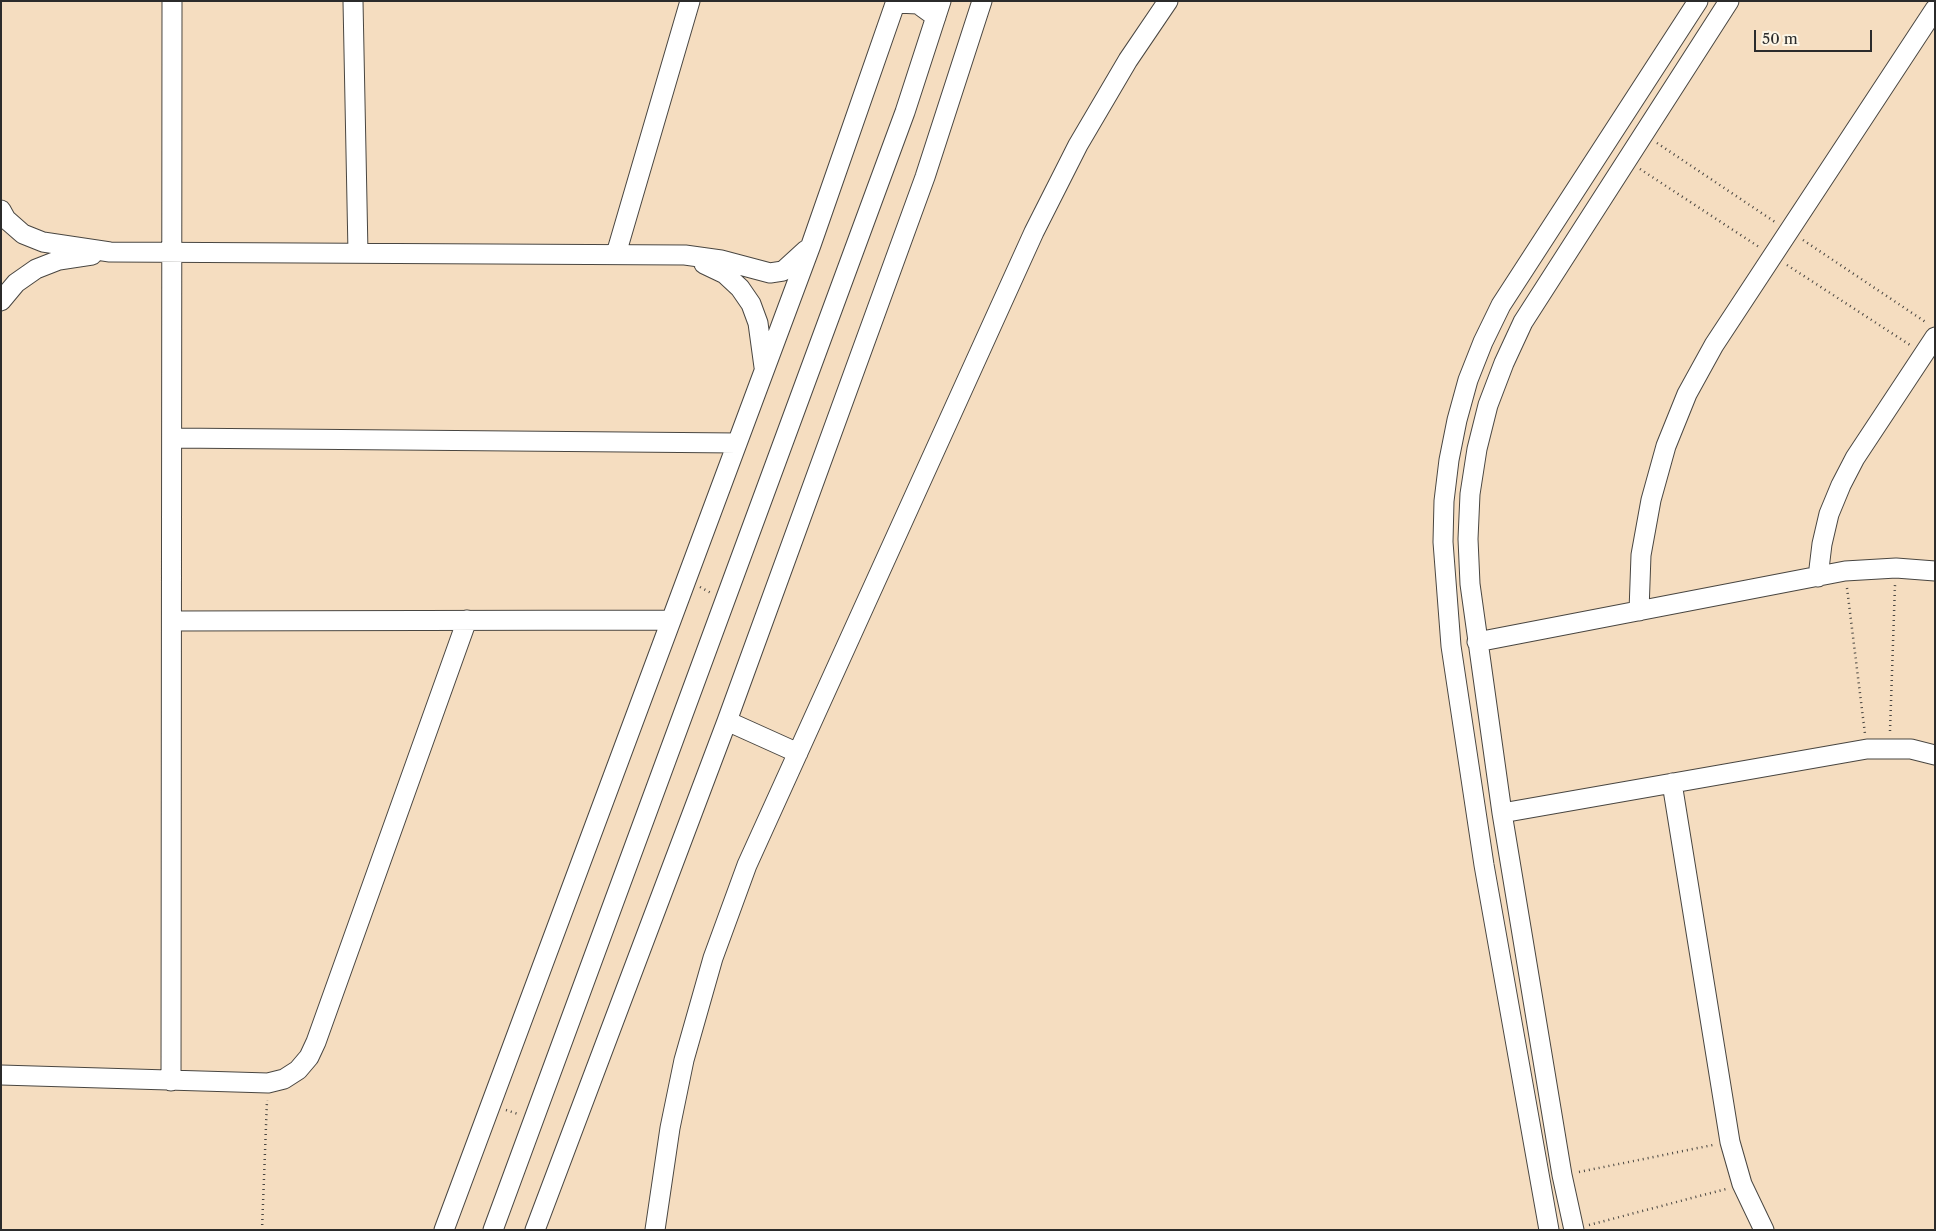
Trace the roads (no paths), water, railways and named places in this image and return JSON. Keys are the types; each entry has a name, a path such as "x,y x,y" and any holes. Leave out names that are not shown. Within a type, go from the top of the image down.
{"street":[{"path":"171,1081 172,1"},
{"path":"353,1 358,253"},
{"path":"616,254 690,1"},
{"path":"535,1230 727,721 925,177 982,1"},
{"path":"655,1230 670,1128 684,1060 703,992 747,865 1034,232 1078,145 1128,60 1168,1"},
{"path":"1549,1230 1486,875 1451,646 1443,542 1446,484 1457,420 1468,380 1483,342 1501,305 1698,1"},
{"path":"1574,1229 1562,1175 1502,813 1477,642 1470,584 1468,539 1470,494 1479,440 1488,405 1504,363 1523,322 1729,1"},
{"path":"444,1230 765,368 896,2 918,4 938,9 905,112 493,1230"},
{"path":"1639,611 1642,555 1650,500 1666,446 1687,394 1714,345 1935,9"},
{"path":"1,210 6,219 23,234 43,242 110,252 685,254 721,260 770,274 783,271 795,262 810,245"},
{"path":"1,301 16,283 36,269 59,260 110,252"},
{"path":"685,254 725,274 740,288 751,304 758,323 765,368"},
{"path":"1818,577 1822,544 1829,514 1840,485 1855,458 1935,337"},
{"path":"172,438 737,443"},
{"path":"1477,642 1845,571 1896,568 1935,571"},
{"path":"1,1075 268,1083 284,1079 298,1070 309,1057 316,1042 467,620"},
{"path":"172,621 671,620"},
{"path":"727,721 798,753"},
{"path":"1502,813 1867,748 1911,749 1935,755"},
{"path":"1672,783 1730,1142 1742,1184 1764,1230"}]}
